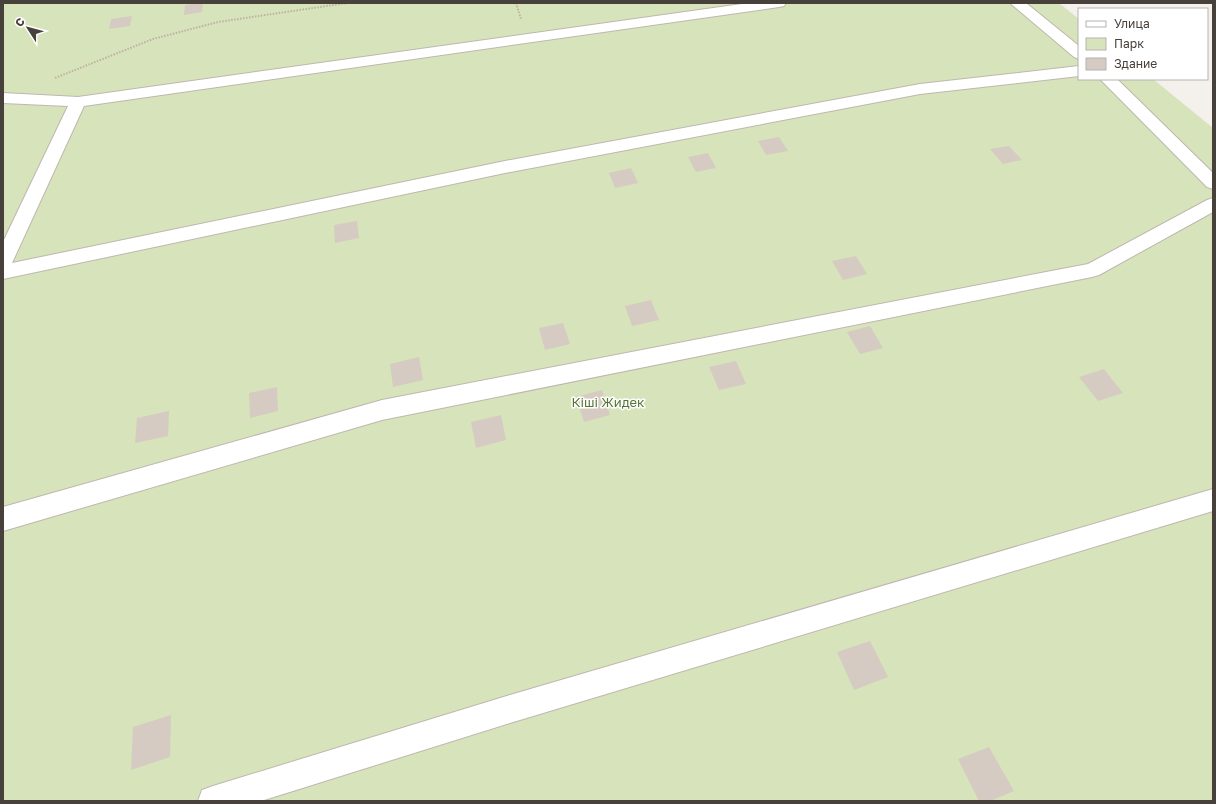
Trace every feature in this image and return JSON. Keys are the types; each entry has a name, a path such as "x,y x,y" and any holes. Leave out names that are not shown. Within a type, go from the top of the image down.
{"street":[{"path":"3,98 78,102 779,3"},
{"path":"1017,3 1078,53"},
{"path":"3,272 521,164 920,89 1078,71"},
{"path":"1109,80 1213,183"},
{"path":"3,262 78,102"},
{"path":"3,519 382,410 1092,270 1213,204"},
{"path":"213,801 533,702 1213,500"}],"path":[{"path":"54,79 153,39 218,22 347,3"}],"green space":[{"name":"Кіші Жидек","path":"3,3 1059,3 1078,18 1078,80 1154,80 1213,128 1213,801 3,801"}],"building":[{"path":"203,3 202,12 184,15 185,5"},
{"path":"132,16 130,26 109,29 111,19"},
{"path":"779,137 788,151 766,155 758,141"},
{"path":"1009,146 1022,160 1003,164 990,149"},
{"path":"708,153 716,168 696,172 688,157"},
{"path":"631,168 638,183 615,188 609,173"},
{"path":"357,221 359,238 335,243 334,225"},
{"path":"856,256 867,274 843,280 832,261"},
{"path":"651,300 659,320 632,326 625,306"},
{"path":"563,323 570,344 545,350 539,328"},
{"path":"870,326 883,348 860,354 847,332"},
{"path":"419,357 423,380 393,387 390,364"},
{"path":"736,361 746,384 719,390 709,367"},
{"path":"1104,369 1123,393 1098,401 1079,377"},
{"path":"277,387 278,411 250,418 249,393"},
{"path":"602,390 610,415 584,422 576,397"},
{"path":"169,411 168,436 135,443 137,418"},
{"path":"501,415 506,440 476,448 471,422"},
{"path":"870,641 888,677 854,690 837,652"},
{"path":"171,715 170,757 131,770 133,727"},
{"path":"989,747 1014,791 990,801 979,801 958,759"}]}
